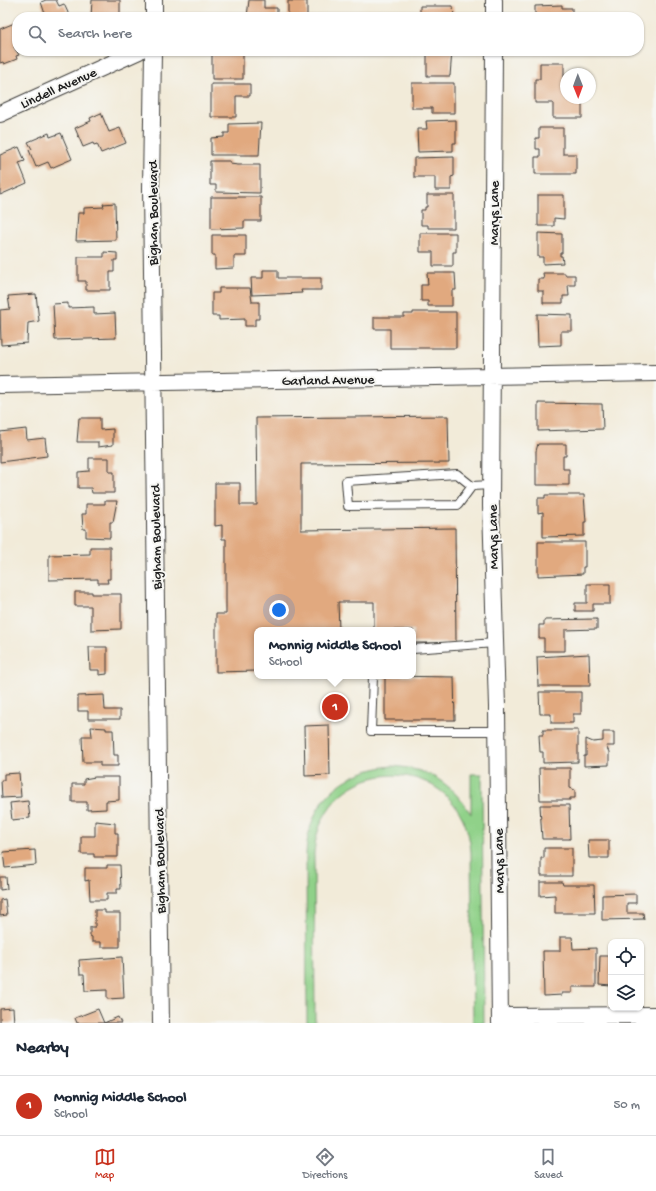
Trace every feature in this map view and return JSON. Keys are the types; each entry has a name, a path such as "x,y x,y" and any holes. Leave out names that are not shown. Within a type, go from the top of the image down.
{"street":[{"path":"154,0 154,12"},
{"path":"494,0 494,12"},
{"name":"Lindell Avenue","path":"0,114 128,56"},
{"name":"Bigham Boulevard","path":"153,56 151,188 161,1023"},
{"name":"Marys Lane","path":"494,56 491,485 497,731 500,1020"},
{"name":"Garland Avenue","path":"0,385 656,373"},
{"path":"500,1020 656,1015"}],"lane":[{"path":"472,486 458,505 348,506 346,481 457,474 472,486 491,485"},
{"path":"416,649 495,643"},
{"path":"373,679 371,731 497,731"}],"green space":[{"path":"392,766 417,770 438,779 455,793 471,814 471,774 482,774 484,1023 473,1023 471,852 463,818 445,794 420,780 393,775 365,780 341,795 323,819 314,853 315,1023 307,1023 306,853 308,835 321,804 331,792 343,782 357,774"}],"building":[{"path":"46,0 56,0 59,6 64,4 68,12 44,12 41,2"},
{"path":"92,0 120,0 120,12 91,12"},
{"path":"249,0 264,0 264,8 277,8 277,12 248,12"},
{"path":"288,1 307,1 307,12 288,12"},
{"path":"562,5 562,8 572,8 572,12 535,12 535,6"},
{"path":"420,6 453,6 454,12 420,12"},
{"path":"12,24 12,56 16,56 17,59 4,64 3,62 0,63 0,29"},
{"path":"212,56 243,56 243,79 212,79"},
{"path":"427,56 452,56 450,76 427,76"},
{"path":"540,63 564,63 564,68 560,68 560,104 582,104 582,118 553,118 553,103 535,103 535,79 540,79"},
{"path":"412,83 454,83 454,113 432,113 432,108 412,108"},
{"path":"211,84 250,84 250,96 236,96 236,117 211,117"},
{"path":"101,113 109,132 120,128 126,143 101,153 97,144 94,145 93,143 83,147 75,128 91,121 90,118"},
{"path":"456,120 456,143 453,143 453,151 418,152 417,129 427,129 426,121"},
{"path":"261,123 259,155 211,155 211,138 224,137 224,133 229,133 229,124"},
{"path":"539,128 563,128 563,154 576,154 576,174 535,174 535,157 540,157 540,149 536,149 536,138 539,138"},
{"path":"49,133 50,137 61,133 72,159 51,168 48,162 36,167 29,150 32,149 28,142"},
{"path":"19,147 25,161 19,163 27,183 0,195 0,155"},
{"path":"454,157 454,176 451,177 451,190 435,190 435,177 414,177 414,158"},
{"path":"210,161 230,161 230,164 238,165 260,165 260,193 216,192 216,185 210,185"},
{"path":"427,195 454,195 454,228 428,228 428,225 421,225 421,210 425,210 425,207 427,207"},
{"path":"538,195 564,195 564,219 554,218 554,226 538,226"},
{"path":"211,197 261,197 261,221 244,221 244,228 211,229"},
{"path":"115,203 116,240 76,241 78,213 84,213 84,208 104,207 103,204"},
{"path":"420,233 456,233 456,252 453,252 453,266 433,266 433,252 420,252"},
{"path":"538,233 562,234 562,253 560,253 560,256 562,256 563,263 543,264 543,257 538,257"},
{"path":"212,235 246,235 246,256 234,256 234,268 215,269 215,255 212,255"},
{"path":"104,252 117,253 117,260 114,260 114,272 110,272 110,290 86,290 86,281 78,281 78,257 104,257"},
{"path":"263,270 278,270 278,278 321,278 321,290 301,290 302,293 252,295 251,278 263,278"},
{"path":"427,273 455,273 456,290 452,290 452,306 428,306 428,301 421,301 421,285 428,285"},
{"path":"543,273 565,273 565,275 575,275 575,285 568,285 569,296 563,296 563,303 543,303 543,291 538,291 538,279 544,279"},
{"path":"219,288 250,288 252,302 259,302 259,319 255,319 255,326 245,326 245,319 219,320 219,316 212,316 212,293 219,293"},
{"path":"36,294 39,321 28,323 27,343 1,345 0,310 10,309 8,296"},
{"path":"68,303 68,308 94,307 94,314 115,313 116,338 55,340 53,304"},
{"path":"413,312 456,312 456,348 390,348 390,329 374,329 374,317 404,317 404,314 413,314"},
{"path":"537,314 572,315 572,331 561,331 561,345 538,346"},
{"path":"538,403 602,404 603,429 538,431"},
{"path":"448,416 449,463 301,464 301,530 455,528 456,643 416,643 416,627 374,627 374,602 338,602 339,627 254,627 254,671 216,672 216,614 226,614 226,539 222,539 222,525 215,526 215,483 240,483 240,505 257,505 256,418"},
{"path":"79,418 100,418 100,430 113,429 113,445 98,447 98,442 77,442"},
{"path":"26,429 27,440 45,438 47,456 0,462 0,432"},
{"path":"538,444 566,444 566,456 563,456 563,469 569,469 569,485 536,485 536,451"},
{"path":"89,458 109,458 109,472 114,472 114,493 92,493 91,488 78,488 78,472 89,471"},
{"path":"545,495 584,495 586,522 584,522 584,536 543,537 543,512 538,513 538,498 545,498"},
{"path":"105,501 117,501 113,522 110,522 110,538 86,537 86,529 83,529 82,514 86,514 86,504 105,504"},
{"path":"538,542 585,542 585,567 583,567 583,574 538,576"},
{"path":"90,547 110,547 110,579 107,579 108,583 98,583 98,579 49,580 49,555 90,554"},
{"path":"587,584 610,584 610,604 593,604 593,611 575,611 575,603 587,603"},
{"path":"75,592 92,592 92,594 121,594 121,629 91,630 91,606 75,606"},
{"path":"597,619 597,629 565,630 565,651 544,651 544,638 539,638 539,625 544,625 544,620"},
{"path":"89,647 107,647 107,674 99,675 99,670 90,670"},
{"path":"589,654 590,686 538,686 537,657"},
{"path":"416,676 454,677 455,720 385,720 385,679 416,679"},
{"path":"539,692 581,692 581,714 573,714 573,723 551,723 551,714 540,714"},
{"path":"104,695 105,710 120,710 120,719 88,719 88,711 78,711 78,696"},
{"path":"329,725 330,775 305,776 304,726"},
{"path":"91,727 113,730 114,755 118,755 118,766 100,766 100,762 83,762 82,736 92,736"},
{"path":"543,730 578,730 578,762 543,763 543,752 540,752 539,735 543,735"},
{"path":"603,732 614,732 614,746 606,746 609,752 609,765 584,766 584,756 586,756 586,739 593,742 603,741"},
{"path":"539,768 570,768 570,788 575,790 575,798 570,798 570,800 540,800"},
{"path":"19,773 21,797 2,798 1,780 4,780 4,774"},
{"path":"95,777 119,777 119,800 106,801 106,809 87,810 87,802 72,802 72,784 84,784 84,779"},
{"path":"28,801 30,818 12,820 10,803"},
{"path":"540,805 569,805 570,839 542,839"},
{"path":"95,821 115,823 115,833 118,833 118,857 94,857 94,854 81,854 81,836 95,836"},
{"path":"588,840 609,840 609,858 589,858"},
{"path":"544,848 572,848 572,876 541,876 541,858 544,858"},
{"path":"35,850 36,865 5,868 3,852"},
{"path":"107,865 120,865 121,889 117,889 117,893 107,893 107,900 90,900 89,880 85,881 85,868 107,868"},
{"path":"0,877 6,877 7,889 0,890"},
{"path":"540,882 562,882 563,885 594,885 595,913 555,913 555,895 540,896"},
{"path":"636,894 636,903 627,903 627,913 643,913 644,919 602,920 602,895"},
{"path":"5,899 7,915 0,916 0,900"},
{"path":"95,910 105,910 105,913 120,913 120,947 101,947 101,942 92,942 90,927 95,927"},
{"path":"560,937 572,937 573,949 596,948 596,987 572,987 572,993 544,996 543,951 560,951"},
{"path":"600,956 608,956 608,986 599,985"},
{"path":"122,957 124,998 107,999 107,990 85,991 84,974 80,974 79,960"},
{"path":"13,1008 14,1023 0,1023 0,1009"},
{"path":"98,1009 104,1023 77,1023 75,1018"},
{"path":"118,1017 121,1023 104,1023"}],"place":[{"name":"Monnig Middle School","path":"335,707"}]}
